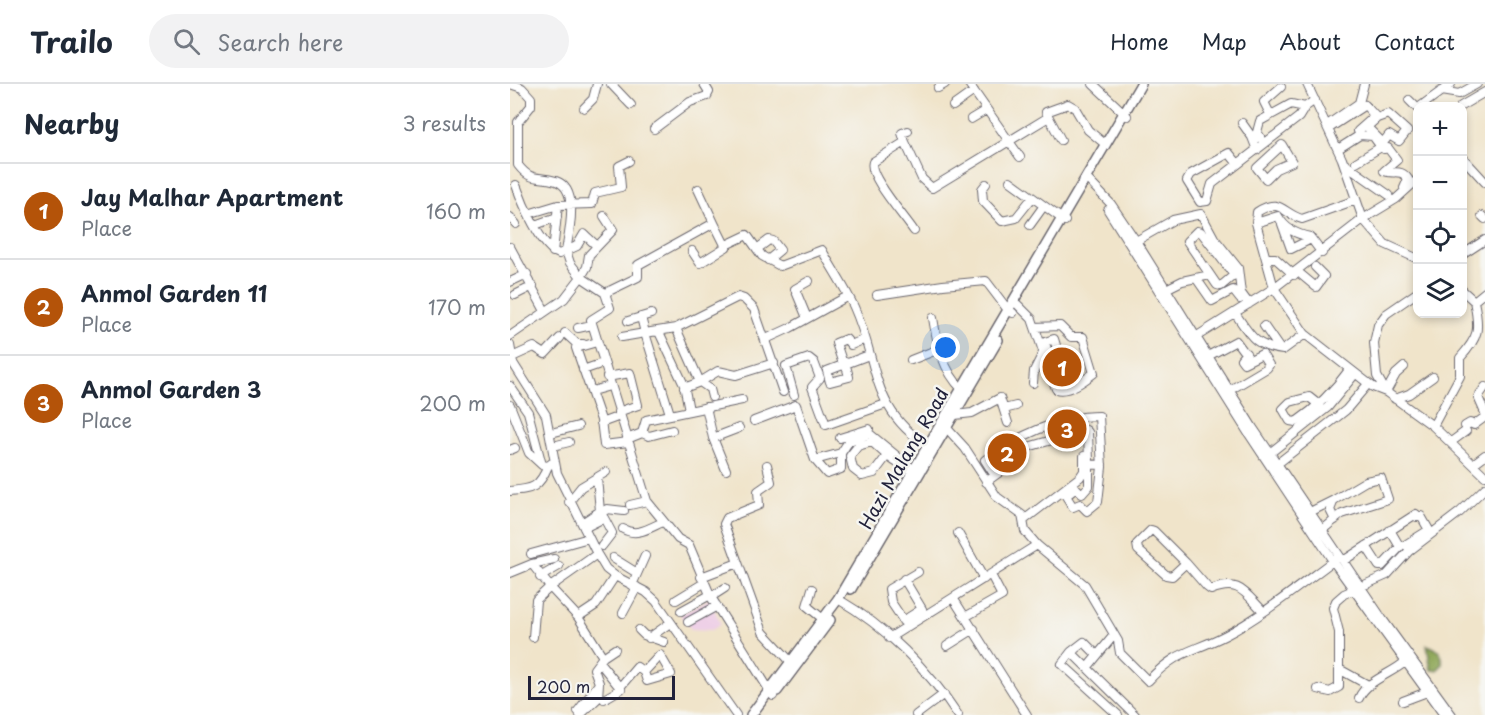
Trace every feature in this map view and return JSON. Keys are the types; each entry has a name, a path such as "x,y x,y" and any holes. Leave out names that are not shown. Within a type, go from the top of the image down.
{"main road":[{"name":"Hazi Malang Road","path":"944,426 955,416 1141,84"},
{"name":"Hazi Malang Road","path":"1087,181 1105,144 1147,84"},
{"name":"Hazi Malang Road","path":"751,715 771,693 841,600 944,426 962,389 1013,310"},
{"name":"Hazi Malang Road","path":"758,715 791,662 823,619 841,600"}],"street":[{"path":"510,84 522,88 531,99 531,106 518,122 518,165 530,178 559,183 571,203 566,251 570,263 581,276 605,293 610,308 592,317 592,325 647,501 679,541 689,545 711,596 771,693"},
{"path":"584,108 593,99 597,84"},
{"path":"611,84 631,105"},
{"path":"654,129 690,102 707,96 709,92 704,84"},
{"path":"1092,84 1125,115"},
{"path":"1307,84 1344,163 1363,219 1385,244 1413,257"},
{"path":"1327,127 1359,103 1364,84"},
{"path":"1427,102 1450,84"},
{"path":"1456,84 1452,88 1457,95"},
{"path":"1441,92 1457,95 1476,84 1484,95 1467,103"},
{"path":"1270,114 1264,102 1281,87"},
{"path":"953,106 971,88 1020,157"},
{"path":"1409,100 1413,103"},
{"path":"1061,140 1047,117 1047,111 1064,104 1072,105 1088,130 1105,144"},
{"path":"1260,146 1257,125 1270,114 1291,104 1305,107 1317,104"},
{"path":"1327,127 1366,104 1375,116 1358,131 1360,135"},
{"path":"1238,164 1229,153 1191,174 1187,181 1194,195 1200,202 1207,201 1212,184 1238,164 1260,146 1299,117 1305,107"},
{"path":"971,119 986,110"},
{"path":"1354,165 1384,146 1389,135 1399,141 1407,131 1388,114 1377,118 1367,127 1384,146 1388,148 1397,160 1384,171 1399,171 1405,174 1408,179 1403,187 1406,190"},
{"path":"908,131 902,133 905,142 922,179 932,188 1047,117"},
{"path":"1242,123 1269,156"},
{"path":"1338,149 1360,135 1373,136 1381,146 1365,153 1354,165"},
{"path":"905,142 890,149 871,167 885,193 897,204 914,231"},
{"path":"1282,145 1292,162 1276,169 1266,179 1257,168 1269,156 1282,145"},
{"path":"528,214 558,205 591,204 595,193 619,188 622,185 619,166 629,161"},
{"path":"1467,162 1485,182"},
{"path":"1344,163 1354,165 1389,195"},
{"path":"1010,181 1064,220"},
{"path":"1087,181 1111,204 1136,241 1167,289 1194,338 1208,356 1339,559"},
{"path":"1087,181 1194,338 1405,662 1444,713"},
{"path":"986,184 982,189 982,200 1002,221 1016,218 1032,198"},
{"path":"1194,338 1235,313 1245,303 1296,273 1363,219 1396,199 1413,184"},
{"path":"516,185 528,214 553,252 559,254 577,246 584,234 597,246"},
{"path":"699,189 726,244"},
{"path":"1356,200 1302,219 1276,205 1270,205 1257,212 1256,223 1274,288 1290,315 1305,334 1368,384 1386,392 1433,426 1485,476"},
{"path":"553,252 558,205"},
{"path":"1029,225 1043,207"},
{"path":"1136,241 1173,220 1201,214 1214,238 1238,268 1241,293 1245,303"},
{"path":"510,336 564,299 587,267 589,255 613,230 604,216"},
{"path":"1256,223 1277,216 1291,249 1311,238"},
{"path":"535,225 557,217"},
{"path":"510,218 516,224"},
{"path":"605,293 638,277 638,265 714,223"},
{"path":"1282,224 1298,235 1311,238 1322,253"},
{"path":"1199,230 1234,276 1219,286 1210,275 1187,241 1199,230"},
{"path":"692,251 700,263 725,248 726,244 746,235 768,260 783,265 820,249 848,296 886,404 903,429 931,447"},
{"path":"757,249 769,240 773,241 780,250 768,260"},
{"path":"1467,252 1485,240"},
{"path":"510,247 545,311"},
{"path":"1266,258 1275,258 1316,287 1324,276 1315,267"},
{"path":"510,282 526,274"},
{"path":"1167,289 1210,275"},
{"path":"1196,278 1212,301 1233,290 1245,303"},
{"path":"807,318 795,289 809,281"},
{"path":"877,295 986,281 1013,310 1032,318 1054,386 1059,391 1073,387 1095,371 1083,337 1071,338 1060,326 1035,327"},
{"path":"515,295 533,286"},
{"path":"1474,301 1485,292"},
{"path":"1386,392 1377,376 1375,333 1386,314 1413,295"},
{"path":"1433,426 1460,376 1460,358 1472,347 1477,336 1478,320 1474,301 1467,295"},
{"path":"766,339 848,296"},
{"path":"622,337 676,328 738,297 744,299 754,309 783,392"},
{"path":"1235,313 1255,341 1281,350"},
{"path":"628,321 651,314"},
{"path":"641,317 670,414"},
{"path":"933,318 939,349 954,381 962,389"},
{"path":"579,329 592,325"},
{"path":"1264,326 1281,350"},
{"path":"676,328 700,382 710,389 712,397"},
{"path":"659,332 684,388 689,410"},
{"path":"1281,350 1305,334"},
{"path":"511,358 534,347 544,354 562,335 579,345 597,341"},
{"path":"865,339 850,345 846,339 836,343 844,363 869,355"},
{"path":"597,341 576,348 592,392 605,447 642,433 649,435 672,430"},
{"path":"1208,356 1236,341 1248,356 1261,354 1268,366 1230,390"},
{"path":"510,345 513,363 544,409 554,446 542,480 537,486 510,491"},
{"path":"911,360 939,349"},
{"path":"1033,383 1034,370 1046,356"},
{"path":"794,394 786,366 812,359 820,378 812,387 826,424 886,404"},
{"path":"583,370 603,363"},
{"path":"684,388 718,371 736,375 774,363"},
{"path":"1386,392 1396,374 1404,367"},
{"path":"1319,405 1352,372"},
{"path":"1270,453 1328,407 1352,372"},
{"path":"601,423 638,405 630,373 607,377"},
{"path":"1395,399 1409,394 1433,377"},
{"path":"1277,464 1338,417 1368,384"},
{"path":"510,386 528,412 548,464 606,569 656,601 736,715"},
{"path":"592,392 610,386"},
{"path":"1451,442 1470,423 1474,425 1485,415 1478,397 1485,387"},
{"path":"955,416 972,413 1000,398 1008,423"},
{"path":"642,433 646,420 742,400"},
{"path":"510,405 529,453 548,464"},
{"path":"754,422 796,405 815,460 829,474 842,467 841,453 849,441 869,431"},
{"path":"1004,409 1017,406"},
{"path":"706,407 713,438 726,470"},
{"path":"1328,407 1338,417"},
{"path":"863,413 869,431 915,473"},
{"path":"1003,467 991,471 985,460 1023,436 1087,417 1101,418 1101,494 1098,502 1087,511 1080,504 1073,507 1066,496 1082,475 1087,457 1083,435 1087,417"},
{"path":"550,433 578,426"},
{"path":"944,426 965,448 997,497 1019,512 1024,520 1025,531 1037,545 1081,581 1118,641 1120,653 1148,681 1165,663 1180,653 1227,634 1339,559 1364,547 1416,514 1421,516 1429,530 1407,548 1387,574 1340,597 1334,608 1339,632 1339,687 1335,691 1318,689"},
{"path":"713,438 739,428"},
{"path":"840,438 869,431"},
{"path":"986,482 1026,452 1069,437 1083,435"},
{"path":"554,446 569,442"},
{"path":"886,457 874,473 862,476 855,471 850,456 858,446 872,442 886,457 915,473"},
{"path":"1279,447 1286,457"},
{"path":"815,460 841,453"},
{"path":"1473,464 1485,455"},
{"path":"1089,487 1089,465 1102,464"},
{"path":"767,465 771,482 758,491 759,505 724,520 763,632 791,662"},
{"path":"898,467 915,473"},
{"path":"569,502 580,488 606,472"},
{"path":"1082,475 1089,487"},
{"path":"1310,512 1366,481 1379,477 1388,497 1342,514 1322,530"},
{"path":"583,526 600,511 597,478"},
{"path":"1074,486 1080,494 1089,487"},
{"path":"1024,520 1074,486"},
{"path":"1407,548 1460,512 1485,488"},
{"path":"1334,500 1330,510 1335,520"},
{"path":"630,505 647,501"},
{"path":"583,526 606,510 624,511"},
{"path":"583,526 604,518 612,533 602,546"},
{"path":"623,529 631,533 639,532 663,522"},
{"path":"1364,547 1378,566 1382,566 1400,547 1393,529"},
{"path":"1393,529 1407,548"},
{"path":"1186,563 1169,576 1138,550 1137,544 1154,531 1186,563 1207,587 1211,590 1233,585 1241,589 1262,610"},
{"path":"958,533 1002,596 965,616"},
{"path":"531,554 542,555 589,538"},
{"path":"539,541 542,555"},
{"path":"905,624 953,598 1037,545"},
{"path":"1364,547 1378,572"},
{"path":"532,637 536,600 550,587 597,554"},
{"path":"606,569 614,555 637,573"},
{"path":"623,613 645,556"},
{"path":"510,573 532,564 554,559"},
{"path":"676,600 703,580 738,563"},
{"path":"532,564 540,577 578,617 620,687"},
{"path":"540,577 559,566"},
{"path":"905,624 891,602 889,592 891,587 918,572"},
{"path":"578,617 596,605 615,576"},
{"path":"889,638 922,609 904,579"},
{"path":"681,611 725,588"},
{"path":"812,590 807,606 823,619"},
{"path":"953,598 965,616 976,642"},
{"path":"841,600 921,667 958,715"},
{"path":"688,622 717,606"},
{"path":"1374,614 1444,713"},
{"path":"649,638 670,623"},
{"path":"639,630 649,638 664,642"},
{"path":"947,646 972,631"},
{"path":"972,631 1027,715"},
{"path":"1087,668 1114,635"},
{"path":"1098,655 1084,642 1071,652 1062,664 1118,715"},
{"path":"580,715 598,698 599,683 594,669 615,649"},
{"path":"1071,652 1135,715"},
{"path":"604,699 620,687 636,668 644,672 647,681 671,675 661,656 653,661 644,672"},
{"path":"653,661 656,672"},
{"path":"1359,698 1368,685 1381,680 1405,662"},
{"path":"1339,669 1368,685"},
{"path":"1086,684 1095,675"},
{"path":"574,715 599,683"},
{"path":"1403,701 1427,692"},
{"path":"916,715 944,694"},
{"path":"1110,708 1119,699"}],"shaded area":[{"path":"709,599 721,624 712,630 691,629 680,615"}],"green space":[{"path":"1427,645 1441,655 1442,665 1437,670 1431,670"}],"place":[{"name":"Jay Malhar Apartment","path":"1062,367"},
{"name":"Anmol Garden 3","path":"1067,429"},
{"name":"Anmol Garden 11","path":"1007,453"}]}
